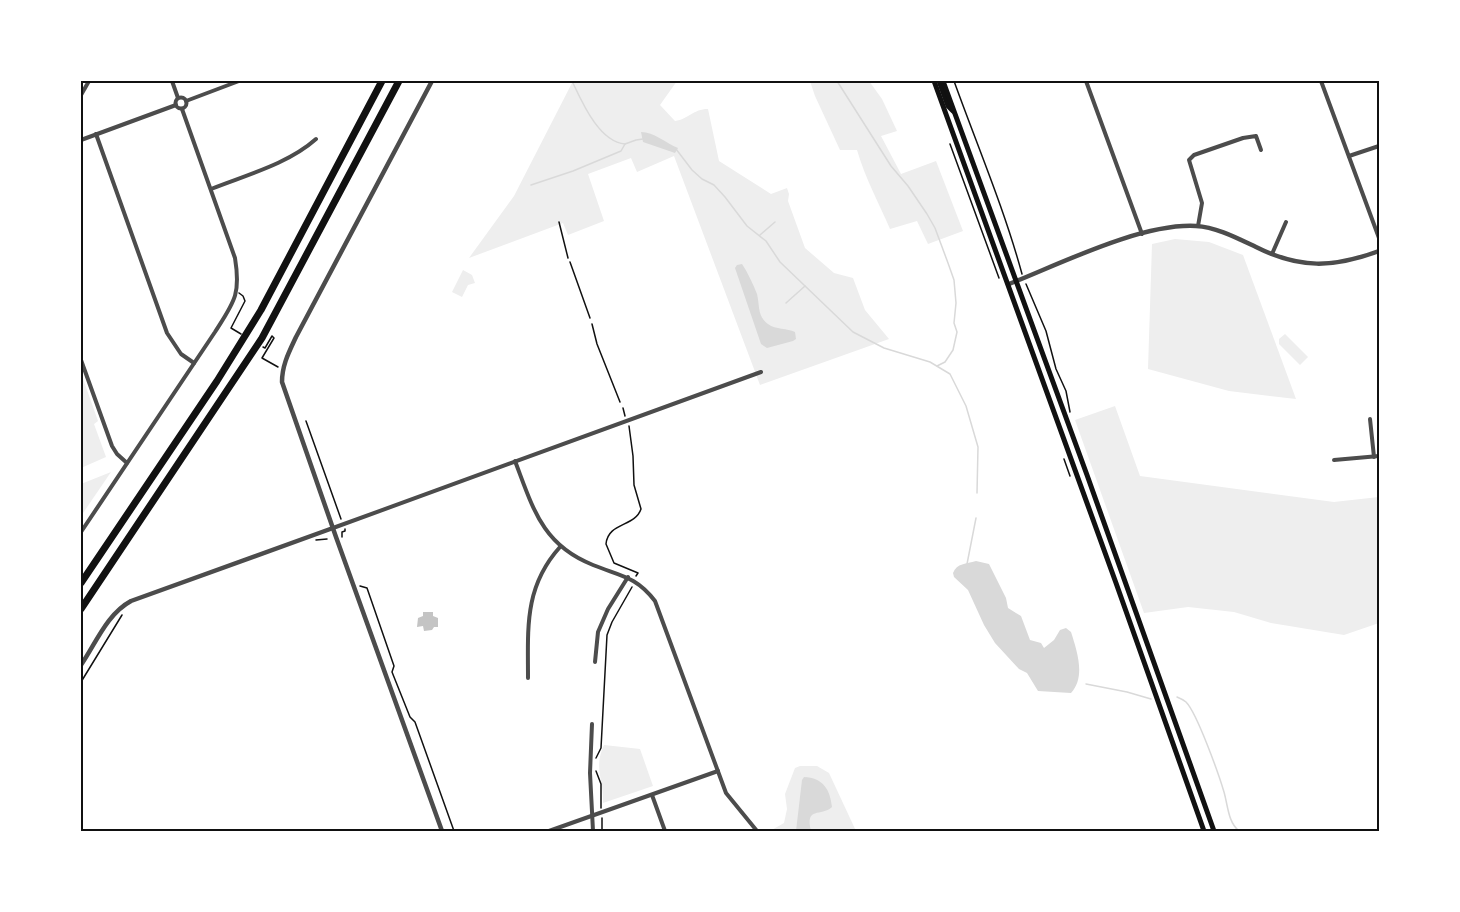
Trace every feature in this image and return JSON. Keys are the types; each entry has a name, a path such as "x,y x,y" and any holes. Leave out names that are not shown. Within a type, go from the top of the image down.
{"highway":[{"path":"81,583 217,381 261,310 382,81"},
{"path":"81,609 262,338 399,81"}],"main road":[{"path":"934,81 1009,284 1204,831"},
{"path":"941,81 948,106 954,113 1017,281 1214,831"}],"street":[{"path":"81,96 89,81"},
{"path":"172,81 178,98 176,105"},
{"path":"186,101 239,81"},
{"path":"432,81 286,357 282,382 442,831"},
{"path":"1086,81 1142,234"},
{"path":"1321,81 1379,238"},
{"path":"178,98 186,101"},
{"path":"182,109 186,106 186,101"},
{"path":"81,532 233,303 237,292 239,281 236,258 182,109 176,105"},
{"path":"81,140 176,105"},
{"path":"96,134 167,333 181,354 194,363"},
{"path":"1198,226 1202,203 1189,160 1194,155 1243,138 1256,136 1261,150"},
{"path":"212,189 278,162 308,146 316,139"},
{"path":"1349,156 1379,146"},
{"path":"1271,255 1286,222"},
{"path":"1009,284 1142,234 1171,226 1198,226 1220,232 1271,255 1313,265 1334,264 1379,251"},
{"path":"81,360 112,446 117,454 128,463"},
{"path":"81,665 112,616 131,601 761,372"},
{"path":"1334,460 1376,457 1370,419"},
{"path":"515,461 536,515 560,547 593,565 628,577 646,589 655,601 726,793 757,831"},
{"path":"528,678 529,607 540,574 560,547"},
{"path":"595,662 598,632 608,609 628,577"},
{"path":"592,724 590,773 593,831"},
{"path":"549,831 718,771"},
{"path":"652,795 665,831"}],"path":[{"path":"954,81 996,191 1022,274"},
{"path":"948,138 999,278"},
{"path":"559,222 568,258"},
{"path":"570,262 590,318"},
{"path":"1026,284 1046,331 1070,409"},
{"path":"243,296 245,301 231,328 248,338"},
{"path":"592,324 597,344 620,402"},
{"path":"256,343 265,348 272,336 274,338 263,357"},
{"path":"622,408 626,418"},
{"path":"306,421 343,521"},
{"path":"628,424 633,456 634,485 640,509 636,518 610,533 606,544 614,563 638,573 636,577"},
{"path":"1064,458 1069,475"},
{"path":"344,527 345,531 342,535 345,545"},
{"path":"314,540 327,539"},
{"path":"601,804 601,784 595,770 596,757 601,748 607,635 633,584"},
{"path":"359,586 367,588 394,666 392,672 410,717 415,722 454,831"},
{"path":"81,681 123,613"},
{"path":"602,821 602,831"}],"shaded area":[{"path":"573,81 677,81 660,105 675,121 708,109 719,161 771,194 787,188 788,201 805,248 834,273 853,278 865,310 889,339 760,385 674,156 637,172 631,158 588,174 604,221 568,235 563,223 469,258 514,196"},
{"path":"810,81 869,81 882,99 897,131 881,136 901,174 936,161 963,231 928,244 917,221 890,229 857,150 840,150"},
{"path":"641,132 646,132 678,148 675,153 643,142"},
{"path":"1175,239 1209,242 1243,255 1296,399 1229,391 1148,369 1152,244"},
{"path":"742,264 757,294 764,321 771,326 795,332 796,339 767,348 761,344 735,268"},
{"path":"463,270 472,275 475,283 468,285 462,297 452,292"},
{"path":"1285,334 1308,357 1300,365 1279,344 1279,339"},
{"path":"81,373 98,421 94,424 106,457 81,468"},
{"path":"1115,406 1140,476 1334,502 1379,497 1379,623 1344,635 1271,623 1234,612 1188,607 1144,613 1075,420"},
{"path":"111,472 81,516 81,484"},
{"path":"976,561 989,564 1006,598 1008,608 1021,616 1030,640 1041,643 1044,648 1054,640 1060,630 1066,628 1071,632 1078,655 1079,672 1076,687 1071,693 1038,691 1027,673 1019,669 995,643 968,590 954,577 953,573 959,566"},
{"path":"604,745 640,749 653,786 603,803 599,761"},
{"path":"817,766 829,773 856,831 770,831 784,823 787,809 785,794 795,768"},
{"path":"804,777 821,782 827,790 832,807 812,815 810,818 811,831 796,831 802,780"}],"building":[{"path":"423,612 433,612 433,616 438,618 438,627 424,631 423,626 417,627 418,618 423,616"}],"waterway":[{"path":"572,81 586,110 599,129 616,142 625,144"},
{"path":"837,81 891,166 927,214 935,228 954,280 956,303 954,323 957,332 953,350 945,362 937,366"},
{"path":"531,185 573,171 621,151 625,144 643,139"},
{"path":"676,149 692,170 702,179 714,185 747,226 766,241 780,262 853,332 884,348 930,362 950,374 966,406 978,447 977,493"},
{"path":"760,235 775,222"},
{"path":"786,303 805,286"},
{"path":"967,564 976,518"},
{"path":"1086,684 1151,699"},
{"path":"1177,697 1186,702 1196,718 1218,772 1230,818 1239,831"}]}
